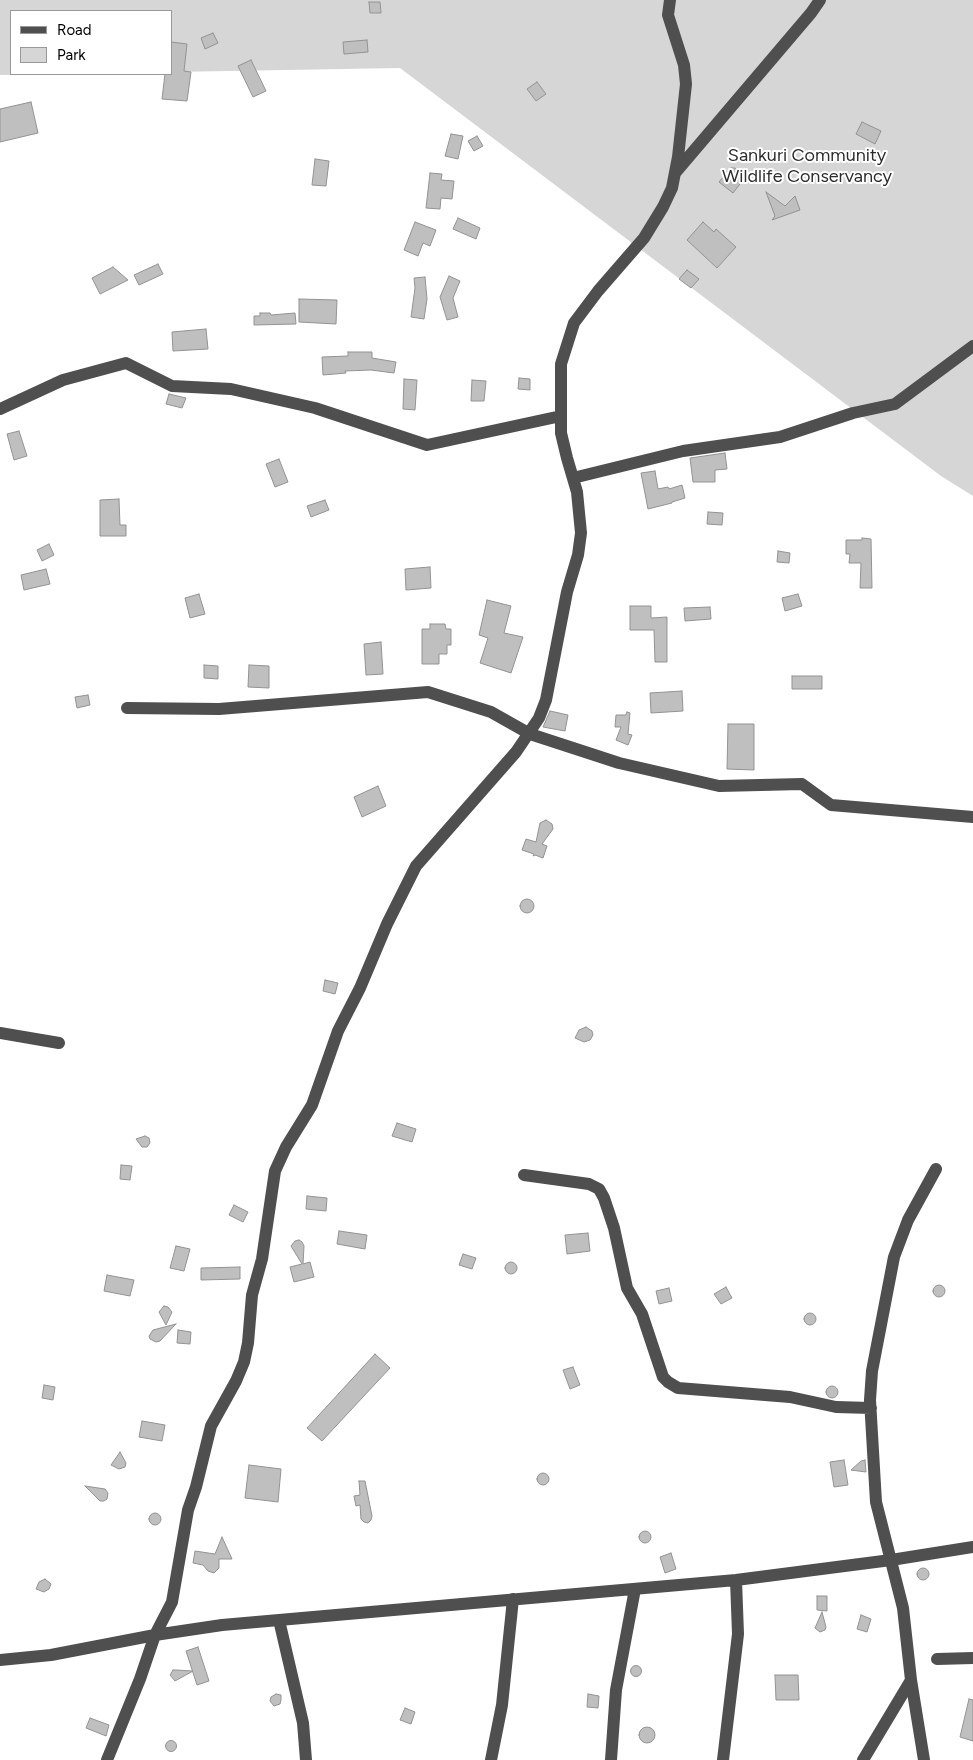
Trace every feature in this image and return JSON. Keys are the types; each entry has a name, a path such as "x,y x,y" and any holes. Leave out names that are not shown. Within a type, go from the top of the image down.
{"street":[{"path":"107,1760 140,1679 155,1635 172,1602 188,1510 196,1487 211,1426 236,1381 244,1362 248,1343 252,1295 262,1259 274,1171 286,1147 312,1105 338,1031 360,988 387,924 416,866 530,734 546,700 567,592 578,555 581,533 577,492 561,433 561,364 574,323 644,238 672,188 686,84 684,65 668,14 670,0"},
{"path":"675,174 820,0"},
{"path":"573,478 683,451 780,437 852,413 895,404 973,346"},
{"path":"0,409 63,380 126,364 172,386 231,389 315,408 427,445 561,416"},
{"path":"127,708 219,709 428,692 491,712 530,734 619,763 718,786 802,784 831,805 973,817"},
{"path":"0,1033 59,1044"},
{"path":"924,1760 903,1608 876,1502 871,1408 872,1371 894,1257 908,1220 936,1169"},
{"path":"524,1175 589,1184 599,1189 614,1228 627,1288 642,1314 663,1377 668,1382 678,1388 790,1396 836,1407 871,1408"},
{"path":"0,1660 51,1655 155,1635 222,1625 736,1580 891,1560 973,1547"},
{"path":"723,1760 738,1634 736,1580"},
{"path":"611,1760 616,1690 635,1589"},
{"path":"491,1760 502,1705 513,1599"},
{"path":"279,1620 303,1723 306,1760"},
{"path":"937,1659 973,1658"},
{"path":"863,1760 912,1680"}],"green space":[{"name":"Sankuri Community Wildlife Conservancy","path":"0,0 973,0 973,496 941,476 400,68 172,72 172,10 10,10 10,75 0,75"}],"building":[{"path":"369,2 380,2 381,13 370,13"},
{"path":"213,33 218,43 205,49 201,38"},
{"path":"367,40 368,52 344,54 343,42"},
{"path":"172,42 187,44 184,71 191,72 187,101 162,99 165,75 172,75"},
{"path":"251,60 266,91 253,97 238,66"},
{"path":"537,82 546,94 536,101 527,89"},
{"path":"31,102 38,133 0,142 0,109"},
{"path":"862,122 881,131 875,144 856,134"},
{"path":"451,134 463,136 458,159 445,156"},
{"path":"477,136 483,146 474,151 468,141"},
{"path":"315,159 329,161 326,186 312,185"},
{"path":"731,168 735,168 746,176 733,193 719,182"},
{"path":"430,173 442,174 441,180 454,181 452,199 441,198 440,209 426,208"},
{"path":"766,192 785,206 795,196 800,210 772,220 775,216"},
{"path":"458,218 480,228 476,239 453,229"},
{"path":"415,222 436,230 430,246 423,243 418,256 404,250"},
{"path":"703,222 714,232 716,229 736,247 717,268 687,240"},
{"path":"158,264 163,274 139,285 134,275"},
{"path":"113,267 128,280 100,294 92,278"},
{"path":"687,270 699,279 691,288 679,279"},
{"path":"449,276 460,281 453,298 458,317 447,320 440,297"},
{"path":"425,277 427,299 424,319 411,317 415,288 414,278"},
{"path":"299,299 337,300 336,324 299,322"},
{"path":"260,313 270,313 271,315 295,313 296,324 254,325 254,316 260,316"},
{"path":"206,329 208,349 173,351 172,332"},
{"path":"348,352 372,352 372,358 396,362 394,373 371,370 345,371 346,373 323,375 322,357 348,356"},
{"path":"519,378 530,379 530,390 518,389"},
{"path":"404,379 417,380 415,410 403,409"},
{"path":"472,380 486,381 484,401 471,401"},
{"path":"169,394 186,398 182,408 166,404"},
{"path":"19,431 27,456 14,460 7,434"},
{"path":"725,453 727,469 715,470 715,482 693,482 690,458"},
{"path":"279,459 288,482 275,487 266,464"},
{"path":"655,471 658,489 668,487 669,489 682,485 685,498 648,509 641,473"},
{"path":"119,499 120,525 126,525 126,536 100,536 100,500"},
{"path":"325,500 329,510 311,517 307,506"},
{"path":"708,512 723,513 722,525 707,524"},
{"path":"862,538 871,539 872,588 860,588 861,563 849,563 850,554 846,554 846,540 862,540"},
{"path":"49,544 54,555 42,561 37,550"},
{"path":"778,551 790,553 789,563 777,562"},
{"path":"430,567 431,588 406,590 405,569"},
{"path":"46,569 50,584 24,590 21,575"},
{"path":"199,594 205,614 190,618 185,598"},
{"path":"798,594 802,606 785,611 782,598"},
{"path":"487,600 511,606 504,633 523,637 511,673 480,663 488,638 479,635"},
{"path":"630,606 651,606 651,618 667,617 667,662 655,662 654,630 630,630"},
{"path":"710,607 711,619 685,621 684,608"},
{"path":"430,624 445,624 446,629 451,629 451,645 447,645 447,654 439,654 439,664 422,664 422,629 430,629"},
{"path":"381,642 383,674 366,675 364,644"},
{"path":"204,665 218,666 218,679 204,678"},
{"path":"249,665 269,666 269,688 248,687"},
{"path":"792,676 822,676 822,689 792,689"},
{"path":"682,691 683,711 651,713 650,693"},
{"path":"88,695 90,705 77,708 75,697"},
{"path":"550,711 568,715 565,731 543,727"},
{"path":"627,712 630,713 628,734 632,735 628,745 616,740 621,727 615,727 616,715 626,715"},
{"path":"728,724 754,724 754,770 727,769"},
{"path":"378,786 386,806 362,817 354,797"},
{"path":"546,820 552,824 553,829 542,844 547,846 543,858 533,856 534,854 522,850 526,839 536,842 540,823"},
{"path":"524,899 530,899 534,906 530,913 524,913 520,909 520,903"},
{"path":"325,980 338,983 335,994 323,991"},
{"path":"586,1027 592,1031 593,1035 590,1040 584,1042 575,1038 579,1030"},
{"path":"397,1123 416,1129 412,1142 392,1136"},
{"path":"145,1136 149,1138 150,1143 147,1147 142,1147 136,1139"},
{"path":"121,1165 132,1166 130,1180 120,1179"},
{"path":"307,1196 327,1198 326,1211 306,1209"},
{"path":"234,1205 248,1212 243,1222 229,1215"},
{"path":"339,1231 367,1235 365,1249 337,1244"},
{"path":"588,1233 590,1251 567,1254 565,1235"},
{"path":"299,1240 304,1246 303,1264 310,1262 314,1277 294,1282 290,1267 302,1264 291,1246 295,1241"},
{"path":"176,1246 190,1249 184,1271 170,1268"},
{"path":"463,1254 476,1258 472,1269 459,1265"},
{"path":"509,1262 513,1262 517,1268 513,1274 509,1274 505,1270 505,1266"},
{"path":"240,1267 240,1279 201,1280 201,1268"},
{"path":"107,1275 134,1280 130,1296 104,1291"},
{"path":"937,1285 941,1285 945,1291 941,1297 937,1297 933,1293 933,1289"},
{"path":"726,1287 732,1298 721,1304 714,1294"},
{"path":"669,1288 672,1301 659,1304 656,1291"},
{"path":"164,1306 168,1307 172,1312 166,1325 159,1312"},
{"path":"808,1313 812,1313 816,1319 812,1325 808,1325 804,1321 804,1317"},
{"path":"176,1324 160,1341 156,1342 150,1339 149,1336 153,1330"},
{"path":"178,1330 191,1332 190,1344 177,1343"},
{"path":"375,1354 390,1368 322,1441 307,1428"},
{"path":"573,1367 580,1385 570,1389 563,1370"},
{"path":"44,1385 55,1387 53,1400 42,1398"},
{"path":"830,1386 834,1386 838,1392 834,1398 830,1398 826,1394 826,1390"},
{"path":"142,1421 165,1425 162,1441 139,1437"},
{"path":"120,1452 126,1463 125,1467 119,1469 111,1465"},
{"path":"844,1460 848,1485 834,1487 830,1462"},
{"path":"865,1460 866,1472 851,1470 861,1461"},
{"path":"249,1465 281,1469 278,1502 245,1498"},
{"path":"541,1473 545,1473 549,1479 545,1485 541,1485 537,1481 537,1477"},
{"path":"359,1481 365,1481 372,1516 368,1523 361,1519 360,1505 356,1506 354,1496 360,1495"},
{"path":"85,1486 105,1489 108,1493 107,1499 100,1501"},
{"path":"153,1513 157,1513 161,1519 157,1525 153,1525 149,1521 149,1517"},
{"path":"643,1531 647,1531 651,1537 647,1543 643,1543 639,1539 639,1535"},
{"path":"222,1537 232,1559 219,1559 219,1568 214,1573 208,1571 203,1565 193,1563 195,1551 215,1554"},
{"path":"671,1553 676,1569 665,1573 660,1557"},
{"path":"923,1568 929,1574 923,1580 917,1574"},
{"path":"45,1579 51,1584 49,1589 44,1592 36,1589 39,1582"},
{"path":"817,1596 827,1596 827,1611 817,1610"},
{"path":"822,1612 826,1627 825,1630 820,1632 815,1628"},
{"path":"861,1615 871,1619 867,1632 857,1629"},
{"path":"198,1647 209,1681 197,1685 186,1651"},
{"path":"636,1665 642,1671 636,1677 630,1671"},
{"path":"173,1670 193,1671 175,1681 170,1675"},
{"path":"775,1675 798,1675 799,1700 776,1700"},
{"path":"276,1694 281,1695 281,1700 280,1704 274,1706 270,1701 271,1697"},
{"path":"588,1694 599,1696 598,1708 587,1707"},
{"path":"969,1699 973,1700 973,1741 960,1737"},
{"path":"405,1708 415,1712 411,1724 400,1720"},
{"path":"90,1718 109,1725 106,1736 86,1728"},
{"path":"647,1727 655,1735 647,1743 639,1735"},
{"path":"171,1740 177,1746 171,1752 165,1746"}]}
